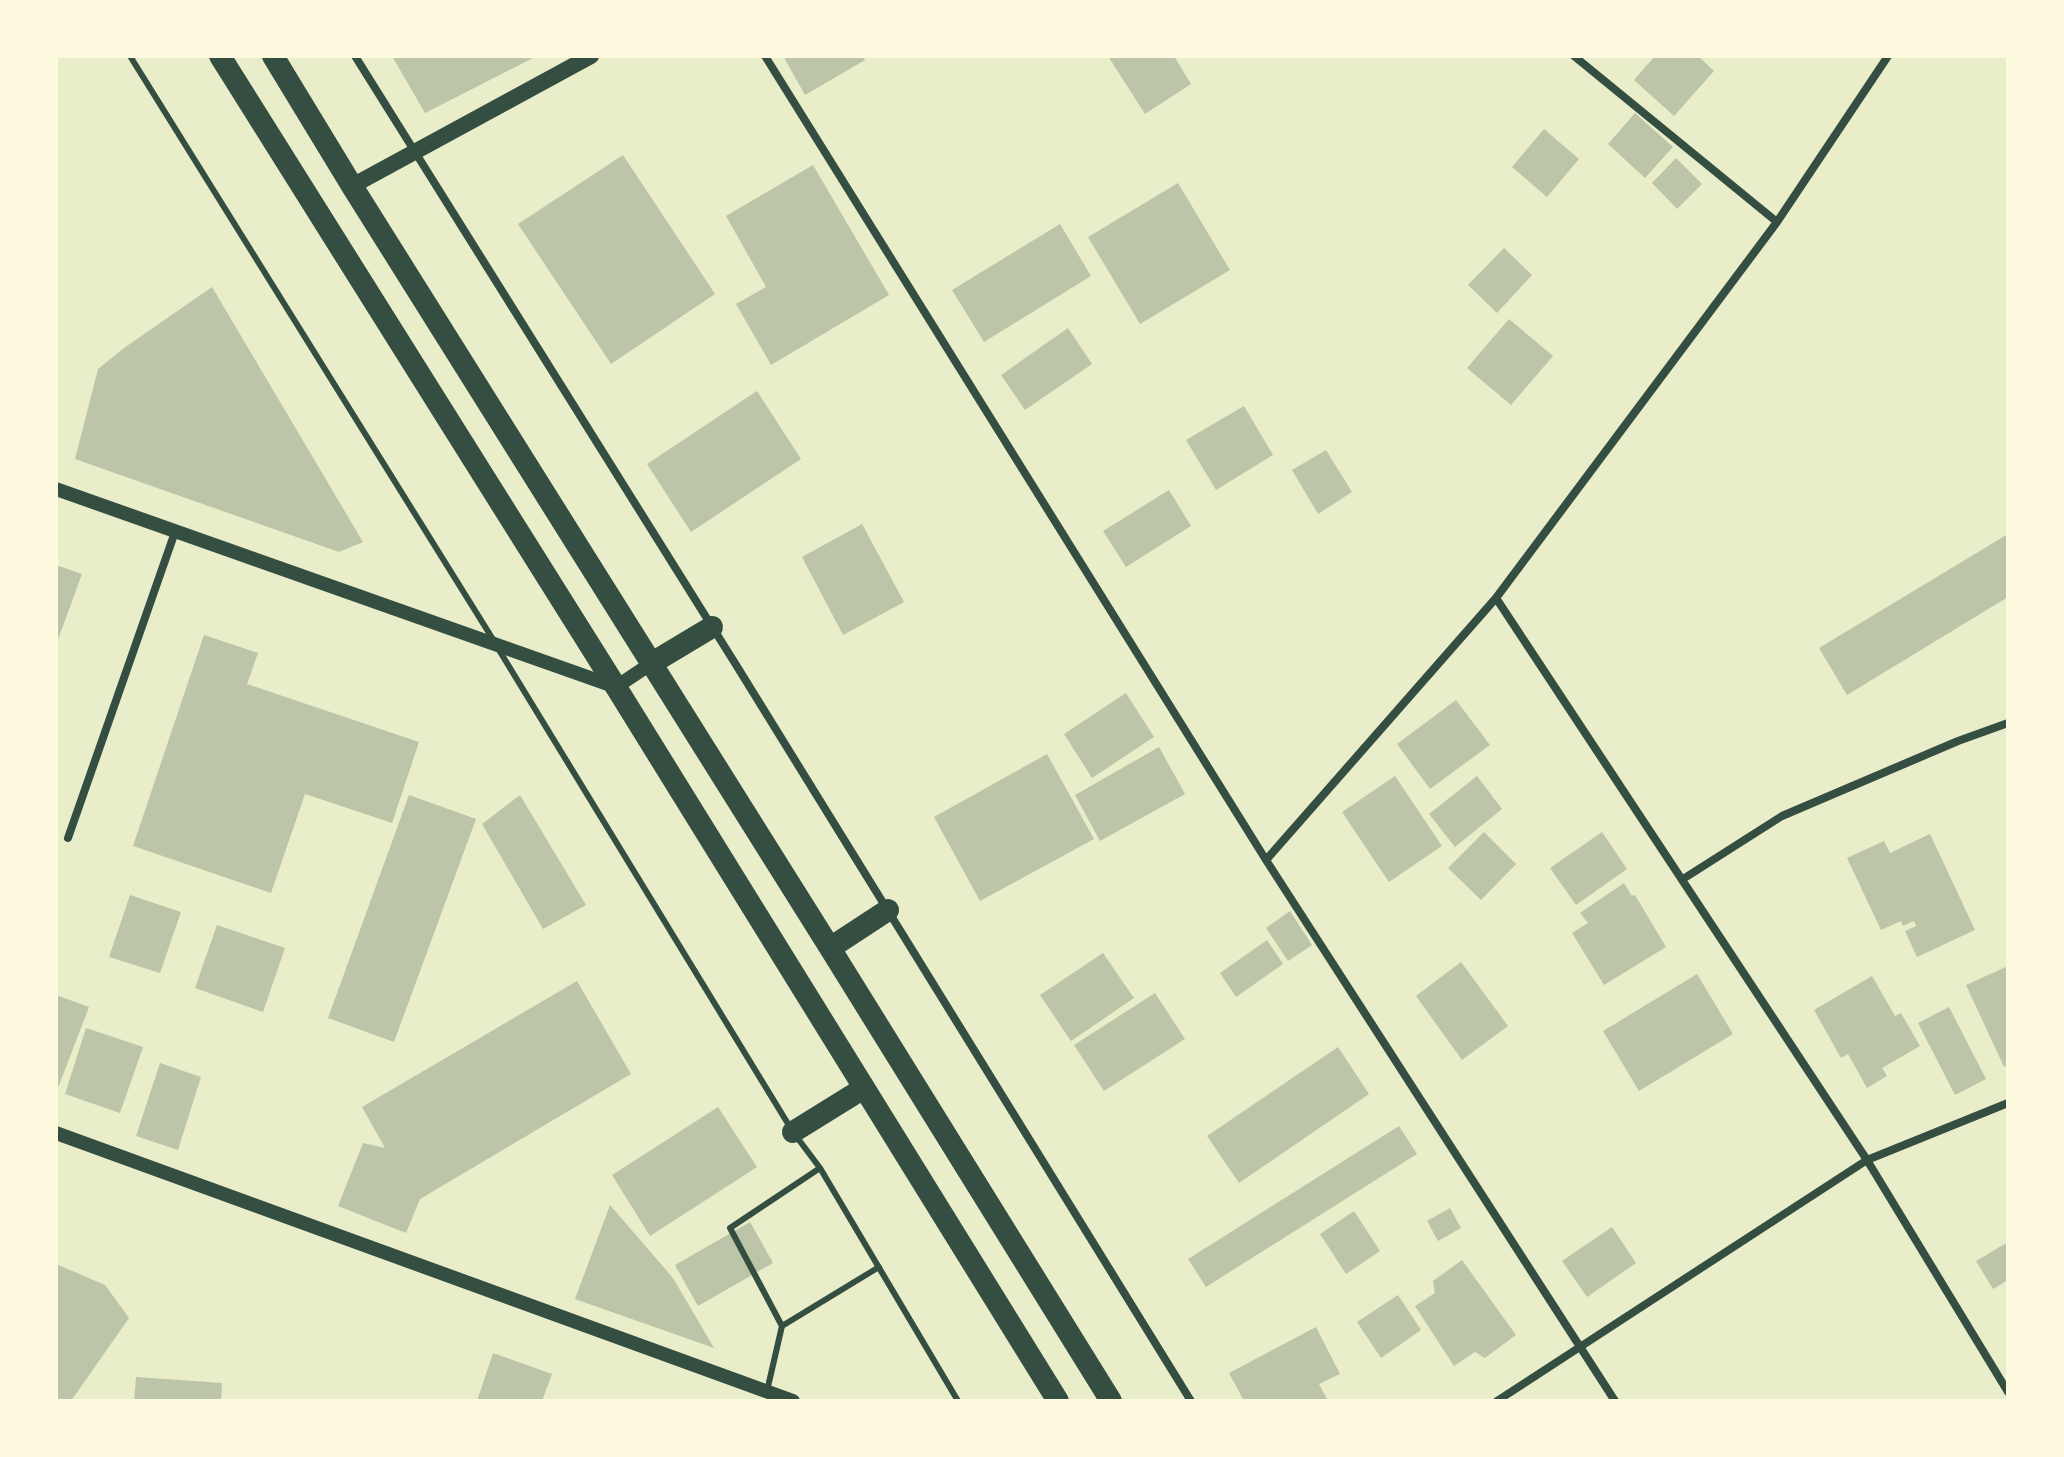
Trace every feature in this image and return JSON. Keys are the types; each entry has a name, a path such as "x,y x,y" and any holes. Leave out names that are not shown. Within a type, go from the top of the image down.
{"highway":[{"path":"220,56 616,687 1058,1401"},
{"path":"273,56 1111,1401"},
{"path":"652,663 712,627"},
{"path":"830,948 888,910"},
{"path":"793,1132 864,1088"}],"main road":[{"path":"352,186 591,56"}],"street":[{"path":"355,56 1191,1401"},
{"path":"765,56 1266,860 1615,1401"},
{"path":"1574,56 1777,222"},
{"path":"1266,860 1496,598 1777,222 1888,56"},
{"path":"56,489 616,687 652,663"},
{"path":"68,838 175,532"},
{"path":"1496,598 1867,1160 2008,1392"},
{"path":"1683,879 1782,816 2008,723"},
{"path":"1497,1401 1867,1160 2008,1103"},
{"path":"56,1133 793,1401"}],"lane":[{"path":"130,56 793,1132 820,1168 958,1401"},
{"path":"767,1391 782,1326 730,1228 820,1168"},
{"path":"782,1326 879,1267"}],"building":[{"path":"392,56 537,56 425,113"},
{"path":"783,56 863,56 865,60 805,95"},
{"path":"1108,56 1174,56 1191,84 1145,114"},
{"path":"1655,56 1698,56 1714,71 1674,116 1634,80"},
{"path":"1635,113 1673,147 1645,178 1608,144"},
{"path":"1544,129 1579,159 1547,197 1512,167"},
{"path":"623,155 715,294 611,364 518,224"},
{"path":"1676,158 1702,184 1677,209 1652,183"},
{"path":"813,165 889,295 771,365 736,304 766,287 726,216"},
{"path":"1178,183 1230,270 1140,324 1088,237"},
{"path":"1060,224 1091,276 984,342 952,290"},
{"path":"1504,248 1532,275 1497,313 1468,285"},
{"path":"212,287 363,542 339,552 75,459 98,369"},
{"path":"1509,319 1553,356 1511,405 1467,368"},
{"path":"1068,328 1092,364 1025,410 1001,375"},
{"path":"757,391 801,459 691,532 647,464"},
{"path":"1244,406 1273,455 1216,490 1186,440"},
{"path":"1326,450 1352,492 1318,514 1292,470"},
{"path":"1169,490 1191,526 1126,567 1103,531"},
{"path":"862,524 904,602 843,635 802,557"},
{"path":"2008,534 2008,597 1847,695 1819,648"},
{"path":"56,565 82,574 56,645"},
{"path":"204,635 258,653 247,684 419,742 392,823 305,794 271,893 133,846"},
{"path":"1126,693 1154,737 1092,778 1064,734"},
{"path":"1456,700 1490,745 1430,789 1397,744"},
{"path":"1159,747 1185,794 1100,841 1075,795"},
{"path":"1047,754 1094,839 980,901 934,817"},
{"path":"1395,776 1442,846 1389,882 1342,812"},
{"path":"1477,776 1502,809 1455,847 1429,814"},
{"path":"409,795 476,819 394,1042 328,1018"},
{"path":"520,795 586,905 543,929 482,824"},
{"path":"1484,832 1516,864 1481,900 1448,868"},
{"path":"1602,832 1627,869 1576,905 1550,868"},
{"path":"1930,834 1975,930 1917,957 1905,931 1916,926 1914,921 1903,926 1901,921 1881,930 1847,858 1884,841 1890,853"},
{"path":"1624,883 1632,896 1635,895 1666,947 1604,985 1572,933 1588,923 1580,913"},
{"path":"130,895 181,912 160,973 109,957"},
{"path":"1290,911 1312,945 1288,961 1266,928"},
{"path":"217,925 285,948 263,1012 195,988"},
{"path":"1267,940 1283,964 1236,997 1220,973"},
{"path":"1103,953 1134,998 1071,1041 1040,995"},
{"path":"1461,962 1508,1026 1462,1060 1416,996"},
{"path":"2008,966 2008,1065 2004,1067 1966,985"},
{"path":"1697,974 1733,1034 1639,1091 1603,1031"},
{"path":"1872,976 1895,1016 1901,1013 1920,1046 1882,1068 1887,1076 1867,1088 1848,1054 1841,1058 1814,1010"},
{"path":"577,981 631,1074 420,1199 406,1233 338,1206 363,1143 385,1148 362,1107"},
{"path":"1155,993 1185,1039 1104,1091 1074,1045"},
{"path":"56,995 89,1007 56,1093"},
{"path":"1949,1007 1986,1079 1955,1095 1918,1023"},
{"path":"86,1028 143,1047 120,1113 65,1094"},
{"path":"1338,1047 1369,1094 1239,1183 1207,1136"},
{"path":"160,1063 201,1077 178,1150 136,1136"},
{"path":"718,1107 757,1167 650,1236 612,1175"},
{"path":"1399,1126 1417,1154 1206,1287 1188,1259"},
{"path":"610,1205 673,1278 714,1348 575,1299"},
{"path":"1450,1208 1461,1228 1438,1241 1427,1221"},
{"path":"1354,1211 1380,1251 1346,1274 1320,1234"},
{"path":"750,1222 773,1263 698,1306 675,1265"},
{"path":"1612,1227 1636,1263 1587,1297 1562,1261"},
{"path":"2008,1242 2008,1280 1993,1289 1976,1261"},
{"path":"1462,1260 1516,1335 1485,1358 1475,1352 1454,1366 1415,1306 1435,1293 1433,1281"},
{"path":"56,1264 105,1285 129,1318 71,1401 56,1401"},
{"path":"1398,1295 1421,1330 1381,1358 1357,1322"},
{"path":"1316,1327 1340,1374 1319,1384 1328,1401 1244,1401 1229,1373"},
{"path":"493,1353 552,1374 542,1401 477,1401"},
{"path":"136,1377 222,1383 221,1401 134,1401"}]}
